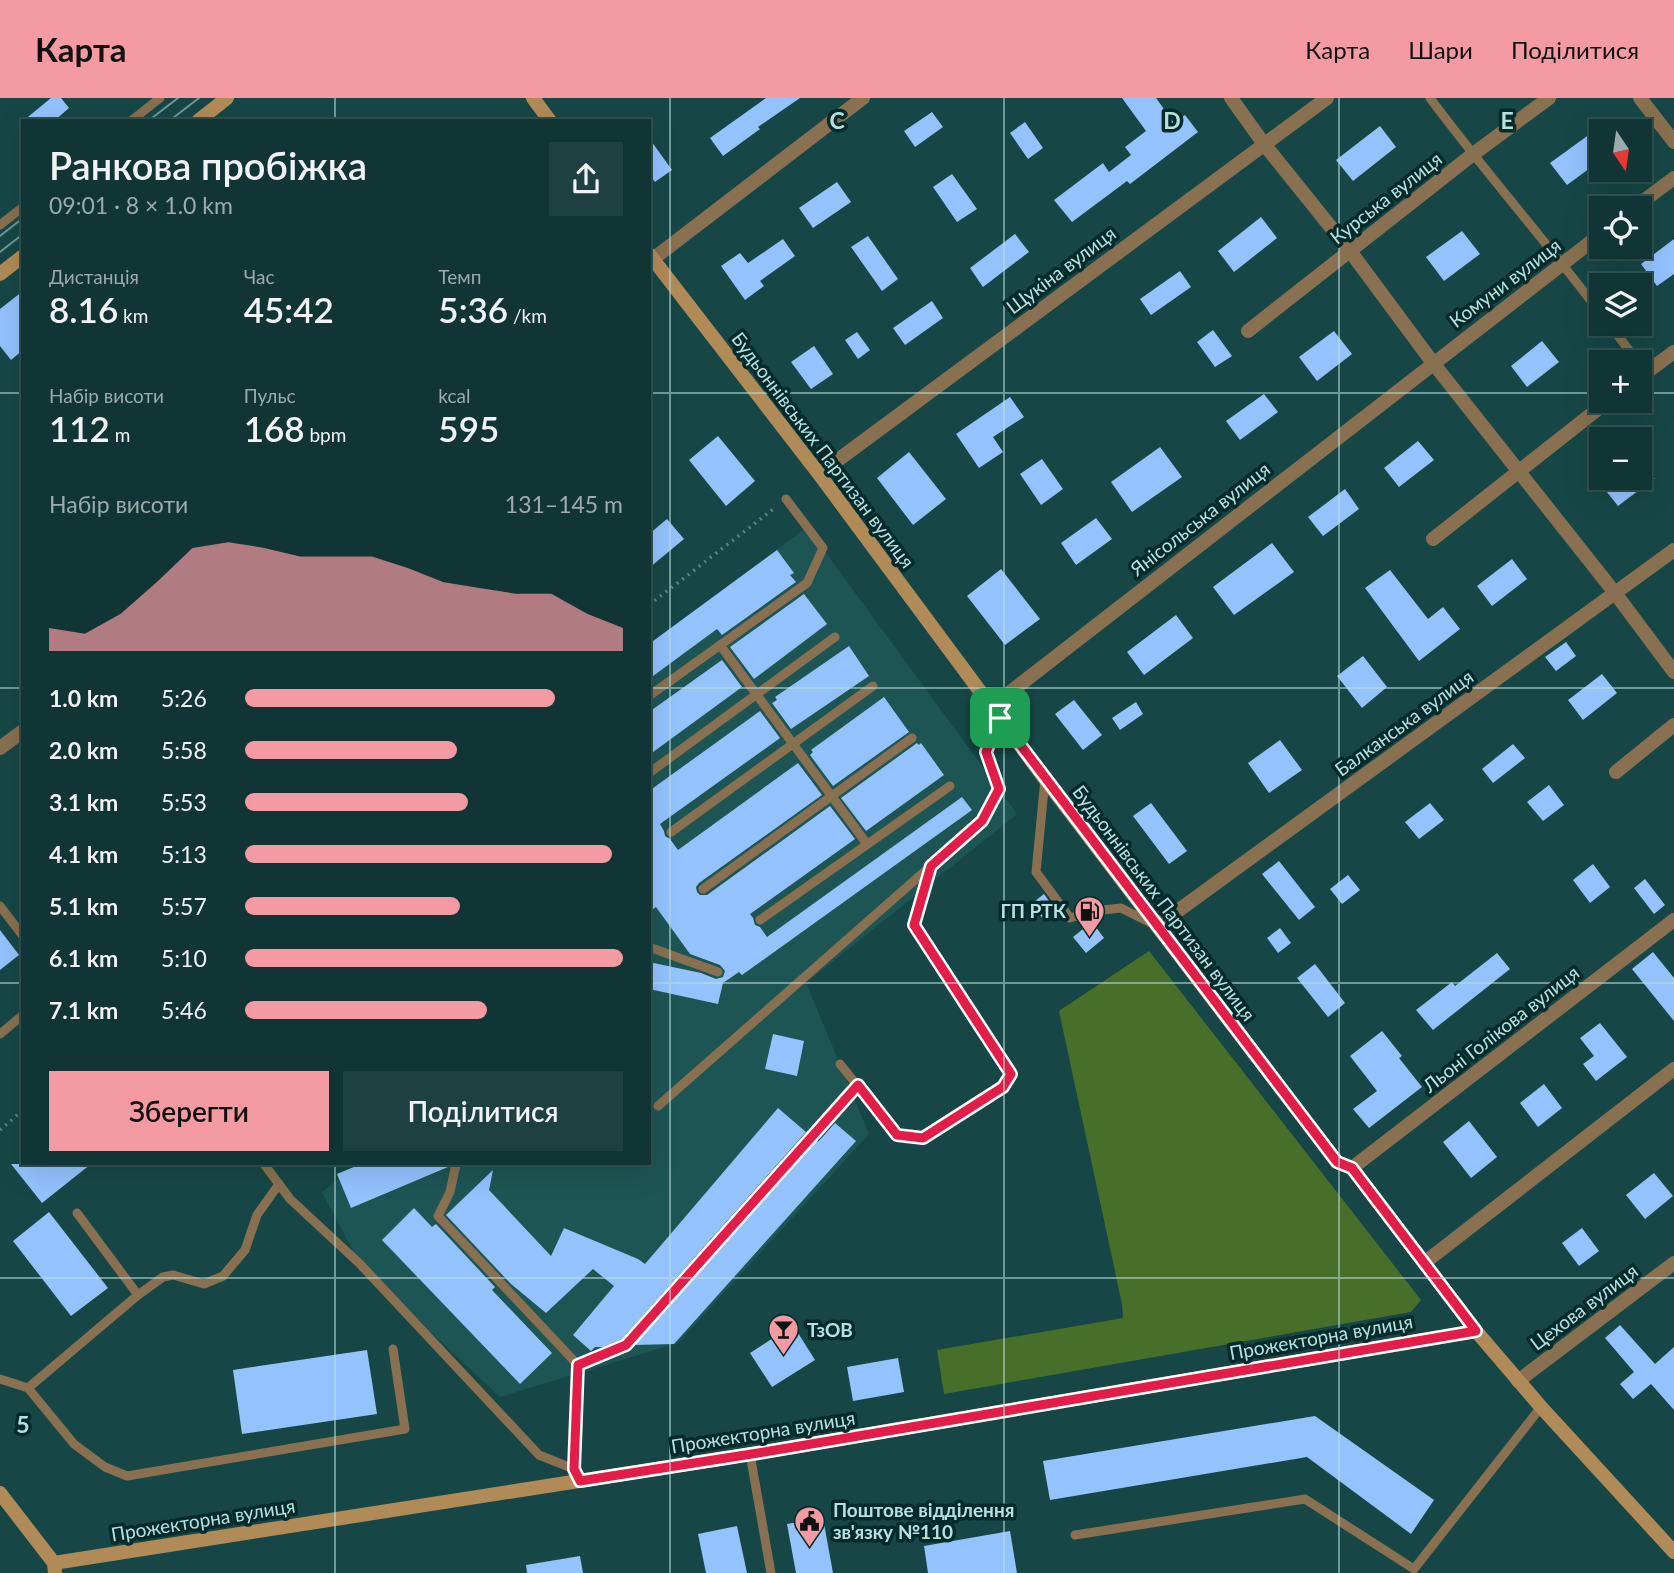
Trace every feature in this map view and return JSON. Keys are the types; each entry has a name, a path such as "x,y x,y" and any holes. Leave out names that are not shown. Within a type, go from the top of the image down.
{"main road":[{"path":"201,119 228,98"},
{"path":"533,98 549,119"},
{"path":"0,274 21,258"},
{"name":"Будьоннівських Партизан вулиця","path":"651,259 819,474 1045,779 1337,1162 1352,1168 1476,1331 1541,1408 1674,1552"},
{"name":"Прожекторна вулиця","path":"54,1568 577,1475 750,1454 1476,1331"},
{"path":"0,1493 54,1568"}],"street":[{"path":"651,257 863,98"},
{"path":"1231,98 1674,672"},
{"name":"Щукіна вулиця","path":"819,474 1327,98"},
{"name":"Курська вулиця","path":"1248,331 1549,98"},
{"path":"1640,98 1674,142"},
{"path":"1650,196 1674,178"},
{"name":"Комуни вулиця","path":"1433,363 1589,243"},
{"path":"1652,363 1674,352"},
{"name":"Янісольська вулиця","path":"995,712 1433,363"},
{"path":"1433,539 1592,413"},
{"name":"Балканська вулиця","path":"1157,926 1674,550"},
{"path":"1616,772 1674,726"},
{"path":"0,748 21,732"},
{"name":"Льоні Голікова вулиця","path":"1352,1168 1674,920"},
{"path":"1424,1263 1674,1069"},
{"name":"Цехова вулиця","path":"1518,1381 1674,1263"}],"lane":[{"path":"134,119 160,98"},
{"path":"1430,98 1472,155 1589,298"},
{"path":"0,225 21,209"},
{"path":"651,695 807,583 823,548 786,499"},
{"path":"651,771 835,637"},
{"path":"720,645 867,844"},
{"path":"671,832 873,686"},
{"path":"658,1106 982,821 999,789 986,752 995,712"},
{"path":"703,889 912,738"},
{"path":"1045,779 1036,872 1070,918 1094,911 1121,908 1157,926"},
{"path":"760,920 950,786"},
{"path":"840,1064 897,1135 923,1138 1003,1087 1011,1074 914,925 931,866"},
{"path":"0,906 21,933"},
{"path":"651,948 718,972"},
{"path":"0,1034 21,1017"},
{"path":"578,1365 626,1345 858,1085"},
{"path":"265,1165 290,1199 360,1265 539,1455 577,1475 578,1365 438,1216 450,1192 457,1165"},
{"path":"28,1388 138,1294 163,1277 173,1275 204,1284 223,1276 245,1250 257,1215 279,1184"},
{"path":"77,1213 138,1294"},
{"path":"0,1379 28,1388 74,1444 105,1467 127,1476 405,1429 393,1349"},
{"path":"1075,1535 1305,1499 1414,1569 1541,1408"},
{"path":"750,1454 771,1573"}],"path":[{"path":"651,603 786,499"},
{"path":"0,1130 21,1112"}],"shaded area":[{"path":"807,527 1017,814 806,983 869,1134 678,1343 500,1397 362,1268 322,1192 357,1165 651,1165 651,646"}],"green space":[{"path":"1149,951 1421,1300 1411,1312 944,1394 937,1350 1123,1318 1059,1011"}],"building":[{"path":"51,98 61,98 69,108 56,119 25,119"},
{"path":"766,98 800,98 758,127 760,129 723,156 710,138"},
{"path":"1122,98 1156,98 1174,123 1185,115 1198,132 1130,184 1127,181 1072,222 1054,200 1103,163 1109,172 1131,155 1125,147 1146,131"},
{"path":"932,112 943,127 915,147 904,131"},
{"path":"1025,122 1043,148 1028,159 1010,133"},
{"path":"1380,126 1396,147 1353,181 1336,160"},
{"path":"1589,135 1589,169 1567,185 1550,163"},
{"path":"651,141 672,170 655,182 651,177"},
{"path":"952,174 977,209 957,222 933,187"},
{"path":"837,182 851,202 813,228 799,208"},
{"path":"1261,217 1277,238 1234,272 1218,251"},
{"path":"1462,231 1480,254 1444,281 1426,257"},
{"path":"1015,234 1029,252 983,287 970,268"},
{"path":"868,236 898,279 882,291 851,247"},
{"path":"783,239 795,256 760,281 764,286 745,300 721,266 740,253 748,263"},
{"path":"1674,239 1674,274 1657,286 1652,279 1652,273 1648,273 1641,264 1652,259 1652,256"},
{"path":"1180,271 1191,287 1151,315 1140,299"},
{"path":"21,293 21,352 11,360 0,346 0,309"},
{"path":"932,301 943,318 905,345 893,328"},
{"path":"1213,330 1232,356 1215,367 1197,342"},
{"path":"1334,331 1352,354 1317,381 1299,357"},
{"path":"857,332 870,350 858,359 845,340"},
{"path":"1542,341 1559,362 1527,387 1511,366"},
{"path":"814,346 833,374 811,389 791,362"},
{"path":"1264,394 1278,412 1240,440 1226,421"},
{"path":"1010,397 1024,417 993,437 1003,452 979,468 956,434"},
{"path":"718,436 755,481 726,506 689,460"},
{"path":"1418,441 1434,460 1399,487 1384,468"},
{"path":"1160,447 1182,477 1132,512 1111,482"},
{"path":"909,452 946,499 913,525 877,478"},
{"path":"1042,459 1063,489 1041,505 1020,474"},
{"path":"1345,489 1359,509 1323,536 1308,517"},
{"path":"1605,490 1639,490 1618,506"},
{"path":"1096,518 1112,539 1076,565 1061,543"},
{"path":"667,519 684,539 651,566 651,532"},
{"path":"1272,543 1294,572 1234,615 1213,587"},
{"path":"777,550 794,573 790,575 796,582 722,635 717,629 651,678 651,643"},
{"path":"1512,559 1527,579 1492,606 1477,586"},
{"path":"1001,569 1040,619 1005,645 967,596"},
{"path":"1390,570 1428,619 1443,607 1460,629 1419,661 1365,588"},
{"path":"804,594 827,624 754,679 730,647"},
{"path":"1176,615 1193,638 1144,675 1127,652"},
{"path":"1566,642 1576,656 1556,671 1545,657"},
{"path":"849,646 869,676 791,729 772,703 777,700 775,697"},
{"path":"1363,656 1387,687 1362,708 1337,676"},
{"path":"722,660 742,687 651,754 651,711"},
{"path":"1602,674 1617,693 1583,720 1568,700"},
{"path":"884,697 909,732 833,786 810,755 813,752 811,750"},
{"path":"1074,700 1102,735 1083,750 1055,714"},
{"path":"1136,702 1143,714 1120,730 1112,718"},
{"path":"760,711 780,738 660,824 665,836 678,850 798,763 822,795 696,887 700,895 707,895 830,806 855,839 750,914 755,925 760,927 767,937 962,797 972,810 742,975 739,972 723,983 718,1004 651,989 651,962 701,973 716,979 723,977 725,971 720,965 690,954 656,907 651,911 651,790"},
{"path":"1280,740 1302,770 1269,793 1248,763"},
{"path":"917,743 921,743 944,775 866,831 841,798"},
{"path":"1513,744 1525,758 1493,783 1482,769"},
{"path":"1549,785 1564,805 1543,821 1527,802"},
{"path":"1151,803 1187,851 1169,864 1133,816"},
{"path":"1430,803 1444,820 1419,839 1405,822"},
{"path":"1279,861 1315,907 1299,920 1262,874"},
{"path":"1593,864 1610,887 1590,903 1573,880"},
{"path":"1348,875 1360,890 1342,904 1330,889"},
{"path":"1645,879 1665,905 1654,914 1634,888"},
{"path":"1044,894 1056,911 1044,920 1031,904"},
{"name":"ГП РТК","path":"1092,922 1104,938 1086,953 1073,937"},
{"path":"1280,928 1291,943 1278,953 1267,938"},
{"path":"0,930 19,955 0,970"},
{"path":"1653,952 1674,978 1674,1021 1632,969"},
{"path":"1497,953 1510,969 1433,1030 1416,1010 1452,982 1455,986"},
{"path":"1315,964 1345,1003 1328,1017 1297,978"},
{"path":"1600,1023 1627,1057 1596,1081 1583,1064 1594,1056 1580,1038"},
{"path":"1382,1031 1422,1087 1369,1128 1353,1109 1377,1091 1350,1056"},
{"path":"773,1034 804,1041 797,1076 765,1069"},
{"path":"1544,1084 1562,1108 1538,1127 1520,1103"},
{"path":"778,1108 806,1132 622,1339 603,1347 595,1347 591,1351 573,1335 614,1286 593,1269 546,1313 511,1284 446,1215 493,1170 489,1190 551,1256 564,1228 645,1264"},
{"path":"1469,1121 1497,1157 1471,1178 1443,1142"},
{"path":"835,1123 856,1141 674,1344 635,1345 817,1141"},
{"path":"11,1164 90,1165 42,1203"},
{"path":"359,1165 449,1165 351,1208 337,1174"},
{"path":"1654,1173 1673,1196 1645,1219 1626,1195"},
{"path":"414,1208 432,1227 436,1224 495,1287 492,1290 552,1353 520,1384 382,1240"},
{"path":"49,1212 108,1288 71,1316 13,1241"},
{"path":"1582,1228 1599,1251 1579,1266 1562,1243"},
{"path":"793,1325 815,1360 772,1387 750,1353"},
{"path":"1620,1325 1655,1364 1674,1347 1674,1410 1651,1384 1633,1399 1620,1384 1634,1372 1605,1338"},
{"path":"367,1350 377,1414 242,1434 233,1370"},
{"path":"898,1358 904,1392 853,1401 847,1367"},
{"path":"1315,1416 1434,1500 1411,1534 1307,1457 1050,1500 1043,1461"},
{"name":"Поштове відділення зв'язку №110","path":"823,1518 833,1573 796,1573 787,1524"},
{"path":"737,1526 747,1573 706,1573 698,1534"},
{"path":"1010,1531 1017,1573 928,1573 924,1546"},
{"path":"580,1556 583,1573 527,1573 526,1565"}],"tram line":[{"path":"151,119 178,98"},
{"path":"172,119 199,98"},
{"path":"0,236 21,220"},
{"path":"0,252 21,236"}],"place":[{"name":"ГП РТК","path":"1089,938"},
{"name":"ТзОВ","path":"784,1357"},
{"name":"Поштове відділення зв'язку №110","path":"810,1548"}],"route":[{"path":"1000,718 1337,1162 1352,1168 1476,1331 580,1481 574,1469 578,1365 626,1345 858,1085 897,1135 923,1138 1003,1087 1011,1074 914,925 931,866 982,821 999,789 986,752 1000,718"}]}
